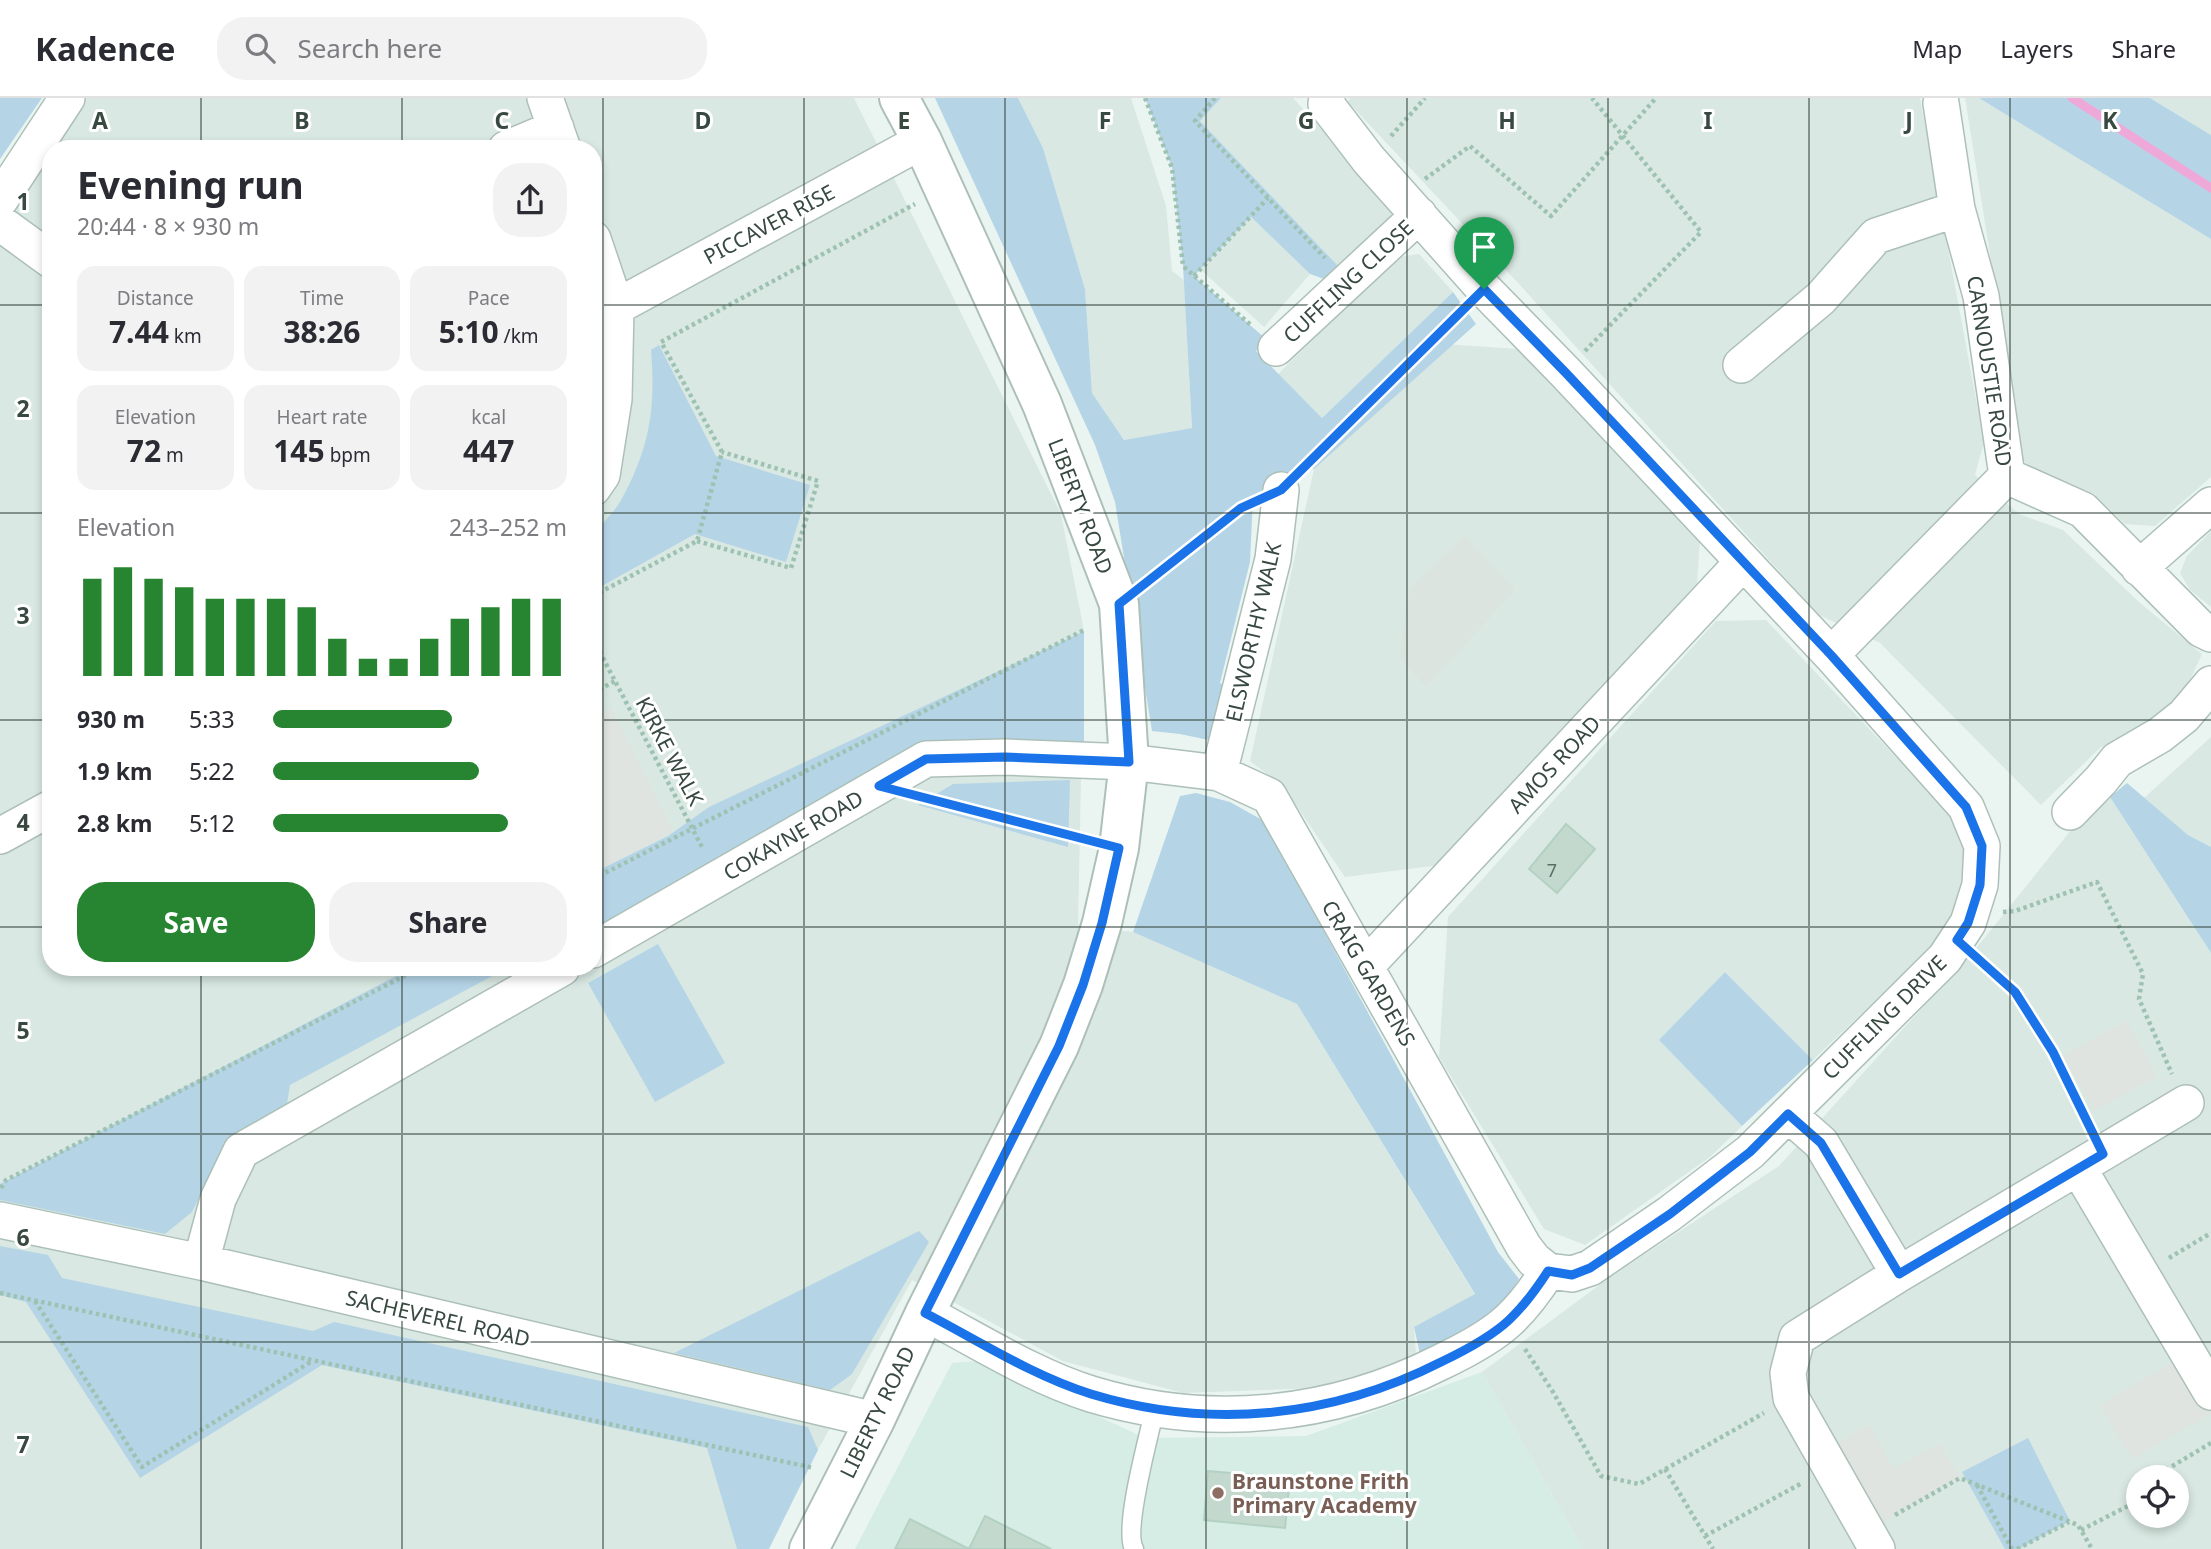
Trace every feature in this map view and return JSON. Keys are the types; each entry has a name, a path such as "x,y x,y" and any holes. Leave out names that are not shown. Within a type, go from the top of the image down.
{"street":[{"path":"0,200 68,98"},
{"name":"LIBERTY ROAD","path":"809,1549 1059,1046 1083,985 1102,923 1119,848 1129,762 1119,604 1042,404 900,98"},
{"name":"CUFFLING DRIVE","path":"1327,98 1326,104 1369,160 1484,289 1831,655 1966,807 1982,846 1980,885 1964,927 1945,958 1750,1152 1670,1214 1590,1268 1572,1275 1548,1271"},
{"name":"CARNOUSTIE ROAD","path":"1831,655 2007,477 1981,296 1957,209 1941,103"},
{"path":"524,140 554,125"},
{"name":"PICCAVER RISE","path":"617,307 922,141"},
{"name":"CUFFLING CLOSE","path":"1276,348 1347,282 1410,205"},
{"path":"1741,365 1821,299 1876,236 1957,209"},
{"path":"0,223 42,253"},
{"path":"602,264 617,307 614,399 602,475"},
{"path":"2007,477 2083,510 2201,629 2211,634"},
{"name":"ELSWORTHY WALK","path":"1219,773 1273,559 1281,490"},
{"path":"2139,568 2211,505"},
{"name":"AMOS ROAD","path":"1366,966 1743,562"},
{"path":"2070,812 2117,760 2160,735 2184,716 2211,684"},
{"name":"COKAYNE ROAD","path":"602,945 926,759 1005,757 1129,762"},
{"name":"CRAIG GARDENS","path":"1129,762 1219,773 1269,796 1524,1247 1534,1260 1548,1271"},
{"path":"0,835 42,813"},
{"path":"201,1262 218,1199 241,1151 548,976"},
{"path":"1872,1540 1791,1398 1788,1373 1797,1338 2186,1103"},
{"path":"1788,1114 1821,1143 1899,1274"},
{"path":"2091,1161 2141,1274 2211,1392"},
{"name":"SACHEVEREL ROAD","path":"0,1220 201,1262 875,1420"},
{"path":"925,1313 1047,1377 1090,1393 1155,1408 1222,1414 1269,1413 1321,1406 1373,1392 1417,1374 1456,1354 1507,1322 1548,1271"}],"lane":[{"path":"1134,1549 1131,1544 1132,1516 1155,1408"}],"path":[{"path":"1145,98 1172,168 1183,266 1276,348"},
{"path":"1215,98 1195,121 1347,282"},
{"path":"1369,160 1426,98"},
{"path":"1565,372 1701,232 1592,98"},
{"path":"1410,205 1470,146 1551,216 1656,98"},
{"path":"602,591 697,541 791,568 818,481 722,452 661,342 945,190"},
{"path":"1194,276 1268,198"},
{"path":"602,874 1084,631 1241,508 1281,490 1484,289"},
{"path":"697,541 722,452"},
{"name":"KIRKE WALK","path":"602,656 718,878"},
{"path":"602,688 615,681"},
{"path":"879,786 1119,848"},
{"path":"2091,1161 2053,1052 2015,992 1964,927 2097,882 2143,974 2139,999 2186,1103"},
{"path":"0,1189 6,1181 404,976"},
{"path":"2141,1274 2211,1233"},
{"path":"0,1293 847,1475"},
{"path":"35,1301 142,1467 314,1360"},
{"path":"1507,1322 1553,1392 1601,1476 1639,1484 1791,1398"},
{"path":"2174,1465 2211,1443"},
{"path":"1705,1536 1829,1468"},
{"path":"1665,1469 1713,1549"},
{"path":"1872,1540 1960,1478 2078,1525 2092,1549"},
{"path":"1977,1484 2015,1549 2070,1521"},
{"path":"2081,1530 2126,1507"}],"shaded area":[{"path":"0,98 42,98 0,159"},
{"path":"85,98 854,98 1061,514 1084,631 1078,926 1133,932 1297,1004 1475,1295 1414,1327 1416,1355 1344,1387 1183,1393 1063,1361 912,1280 763,1549 0,1549 0,221 42,163 42,976 602,976 602,140 58,140"},
{"path":"935,98 1018,98 1043,148 1085,289 1092,393 1124,440 1192,428 1183,266 1172,168 1145,98 1221,98 1200,121 1341,269 1324,279 1310,274 1251,217 1194,276 1266,339 1256,351 1322,418 1453,292 1476,324 1314,469 1295,470 1253,497 1250,562 1220,683 1233,690 1218,742 1152,731 1115,502 1095,445"},
{"path":"1018,98 1131,98 1166,206 1172,271 1184,280 1192,428 1124,440 1092,393 1085,289 1043,148"},
{"path":"1221,98 1293,98 1400,214 1341,269 1200,121"},
{"path":"1350,98 1920,98 1984,442 1975,475 2019,514 2063,530 2140,603 2202,654 2180,701 2143,726 2101,747 2041,805 1880,643 1819,615 1519,284 1348,102"},
{"path":"1965,98 1979,98 1987,102 2211,239 2211,477 2155,526 2125,524 2094,494 2060,480 2036,474 2023,460"},
{"path":"1979,98 2150,98 2211,135 2211,239"},
{"path":"2150,98 2211,98 2211,135"},
{"path":"1251,217 1310,274 1264,327 1201,270"},
{"path":"1419,254 1453,292 1322,418 1278,374 1398,257"},
{"path":"1442,344 1519,349 1700,540 1697,583 1448,864 1345,877 1283,786 1250,761 1314,469"},
{"path":"659,345 716,456 810,485 786,562 695,534 602,586 602,525 620,502 630,483 648,429 652,392 651,350"},
{"path":"2211,531 2211,607 2190,590 2180,573 2187,556"},
{"path":"1465,536 1515,590 1426,687 1399,656 1410,588"},
{"path":"1766,620 1947,811 1959,830 1964,853 1964,884 1953,917 1929,949 1813,1060 1725,972 1660,1041 1742,1126 1710,1157 1585,1245 1544,1229 1439,1057 1448,917 1716,621"},
{"path":"1084,631 1084,744 933,742 602,925 602,869 668,836 709,807"},
{"path":"611,708 673,832 602,868 602,712"},
{"path":"2211,737 2211,847 2188,835 2144,798"},
{"path":"1070,780 1068,847 918,805 953,784"},
{"path":"2127,783 2188,835 2211,847 2211,953 2110,797"},
{"path":"1196,793 1230,802 1264,821 1498,1252 1519,1279 1494,1316 1420,1354 1414,1327 1475,1294 1297,1004 1133,932 1180,796"},
{"path":"2110,797 2211,953 2211,1549 1583,1549 1482,1372 1610,1277 1779,1166 1978,946 2071,830"},
{"path":"658,944 725,1063 655,1102 588,983"},
{"path":"1725,972 1813,1060 1742,1126 1659,1040"},
{"path":"396,976 492,976 290,1085 287,1104 249,1128 218,1161 192,1212 165,1234 0,1200 0,1184"},
{"path":"2126,1021 2157,1076 2094,1111 2063,1056"},
{"path":"919,1231 929,1242 852,1374 830,1390 674,1353"},
{"path":"0,1246 48,1255 62,1278 313,1331 334,1322 808,1427 818,1450 769,1549 737,1549 707,1448 322,1365 140,1478 26,1302 0,1295"},
{"path":"2188,1353 2211,1392 2211,1413 2132,1459 2100,1405"},
{"name":"Braunstone Frith Primary Academy","path":"979,1361 1145,1438 1306,1436 1482,1372 1583,1549 855,1549 952,1363"},
{"path":"1869,1425 1894,1469 1940,1443 1960,1478 1866,1532 1820,1453"},
{"path":"2028,1438 2070,1521 2019,1549 2005,1549 1962,1472"}],"building":[{"path":"1566,824 1595,849 1557,893 1529,869"},
{"path":"1208,1471 1290,1478 1285,1528 1204,1520"},
{"path":"985,1516 1051,1549 969,1549"},
{"path":"910,1519 969,1549 895,1549"}],"waterway":[{"path":"2072,98 2211,188"}],"place":[{"name":"Braunstone Frith Primary Academy","path":"1218,1493"}],"route":[{"path":"1484,289 1831,655 1966,807 1982,846 1980,885 1968,923 1957,940 2015,992 2053,1052 2103,1154 1899,1274 1821,1143 1788,1114 1750,1152 1670,1214 1590,1268 1572,1275 1548,1271 1507,1322 1456,1354 1373,1392 1321,1406 1269,1413 1222,1414 1176,1411 1123,1402 1047,1377 925,1313 1059,1046 1083,985 1102,923 1119,848 879,786 926,759 1005,757 1129,762 1119,604 1241,508 1281,490 1484,289"}]}
